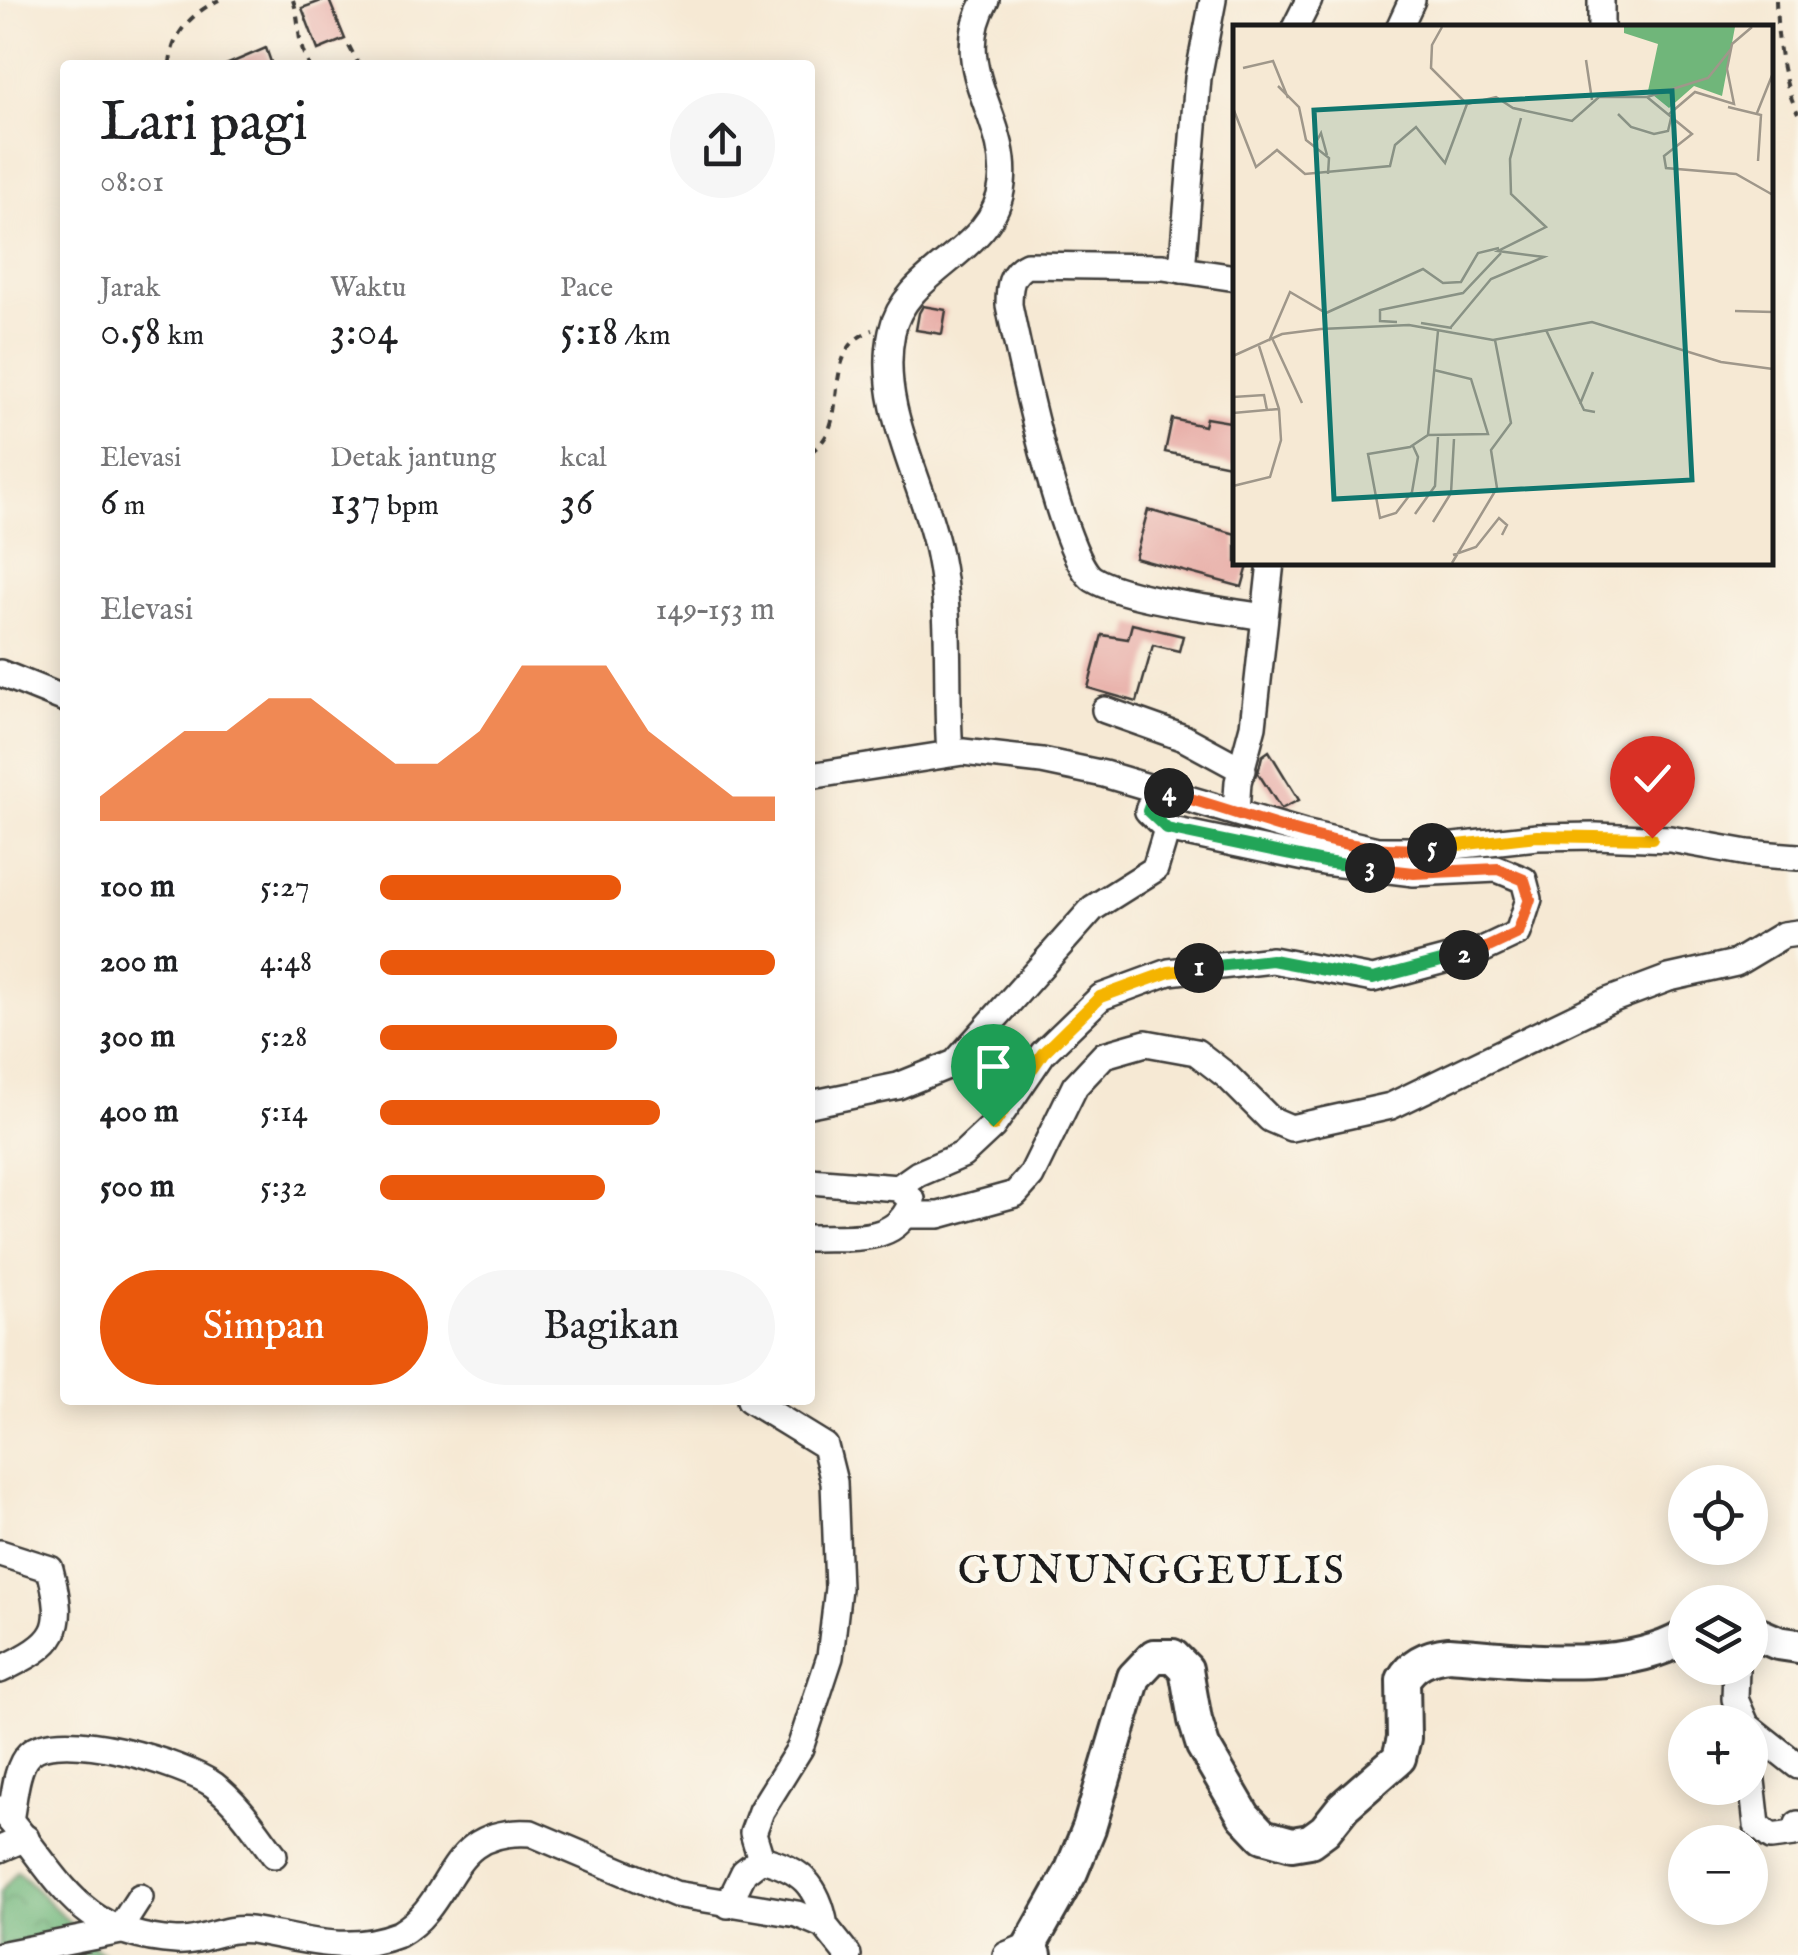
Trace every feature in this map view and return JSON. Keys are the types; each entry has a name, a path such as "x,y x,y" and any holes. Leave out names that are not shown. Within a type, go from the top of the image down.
{"main road":[{"path":"1768,1640 1798,1646"},
{"path":"1024,1952 1071,1872 1090,1828 1134,1677 1154,1656 1173,1656 1184,1665 1203,1746 1244,1816 1263,1836 1301,1844 1325,1830 1344,1806 1399,1758 1404,1738 1403,1680 1418,1663 1450,1654 1604,1661 1631,1659 1668,1645"}],"street":[{"path":"950,753 940,558 895,407 890,365 892,332 904,300 976,236 998,206 1003,159 980,90 972,50 976,24 986,0"},
{"path":"1182,270 1198,78 1214,0"},
{"path":"1296,25 1309,0"},
{"path":"1400,25 1412,0"},
{"path":"1601,25 1602,0"},
{"path":"1233,278 1182,270 1041,264 1018,270 1010,282 1009,305 1022,369 1072,550 1088,576 1127,592 1263,617"},
{"path":"1236,812 1254,726 1271,565"},
{"path":"0,673 60,697"},
{"path":"1106,710 1184,738 1243,770"},
{"path":"815,775 950,753 1042,761 1378,850 1582,836 1670,839 1748,853 1798,857"},
{"path":"898,1188 918,1174 962,1155 983,1136 1043,1053 1100,997 1169,972 1272,960 1373,979 1482,950 1518,933 1530,899 1524,880 1498,869 1396,871 1324,862 1167,829 1148,811 1156,789"},
{"path":"815,1103 898,1086 955,1063 1093,908 1155,869 1167,829"},
{"path":"907,1215 938,1216 1015,1194 1032,1176 1075,1086 1104,1055 1146,1043 1196,1052 1270,1118 1291,1128 1390,1106 1608,1002 1669,978 1736,964 1783,935 1798,933"},
{"path":"815,1181 898,1188 912,1200 907,1215 886,1234 815,1238"},
{"path":"758,1405 825,1446 834,1482 838,1588 830,1657 800,1748 753,1833 761,1859"},
{"path":"0,1553 50,1569 60,1613 55,1632 30,1656 0,1670"},
{"path":"1768,1741 1798,1766"},
{"path":"0,1848 12,1822 29,1754 59,1745 102,1746 213,1784 274,1855"},
{"path":"1755,1805 1757,1825 1771,1837 1794,1834 1798,1824"},
{"path":"12,1822 71,1899 91,1915 123,1929 177,1942 226,1930 248,1930 315,1951 403,1944 471,1848 507,1832 531,1834 674,1894 798,1914 825,1926 848,1955"},
{"path":"728,1905 744,1872 761,1859"},
{"path":"761,1859 786,1866 804,1878 822,1905 825,1926"},
{"path":"123,1929 140,1897"},
{"path":"0,1955 123,1929"}],"path":[{"path":"171,60 173,45 183,27 218,0"},
{"path":"292,0 300,24 299,47 307,60"},
{"path":"1776,0 1777,30 1798,113"},
{"path":"349,46 356,60"},
{"path":"815,449 830,428 837,368 846,354 863,333 876,329 892,332"}],"green space":[{"path":"17,1871 105,1955 0,1955 0,1892"}],"building":[{"path":"329,0 345,39 318,50 302,8"},
{"path":"266,48 270,60 238,60"},
{"path":"923,306 946,310 942,334 916,330"},
{"path":"1206,418 1233,422 1233,466 1165,452 1172,419 1204,426"},
{"path":"1148,510 1233,533 1233,565 1248,565 1242,587 1135,558"},
{"path":"1132,624 1183,636 1179,651 1153,645 1137,702 1088,688 1102,635 1128,639"},
{"path":"1269,751 1299,800 1281,809 1258,773 1262,756"}],"district":[{"name":"GUNUNGGEULIS","path":"1152,1572"}],"route":[{"path":"993,1126 1043,1053 1100,997 1169,972 1272,960 1373,979 1482,950 1518,933 1530,899 1524,880 1498,869 1414,873 1324,862 1167,829 1148,811 1156,789 1304,833 1378,850 1418,850 1537,836 1652,838"}]}
